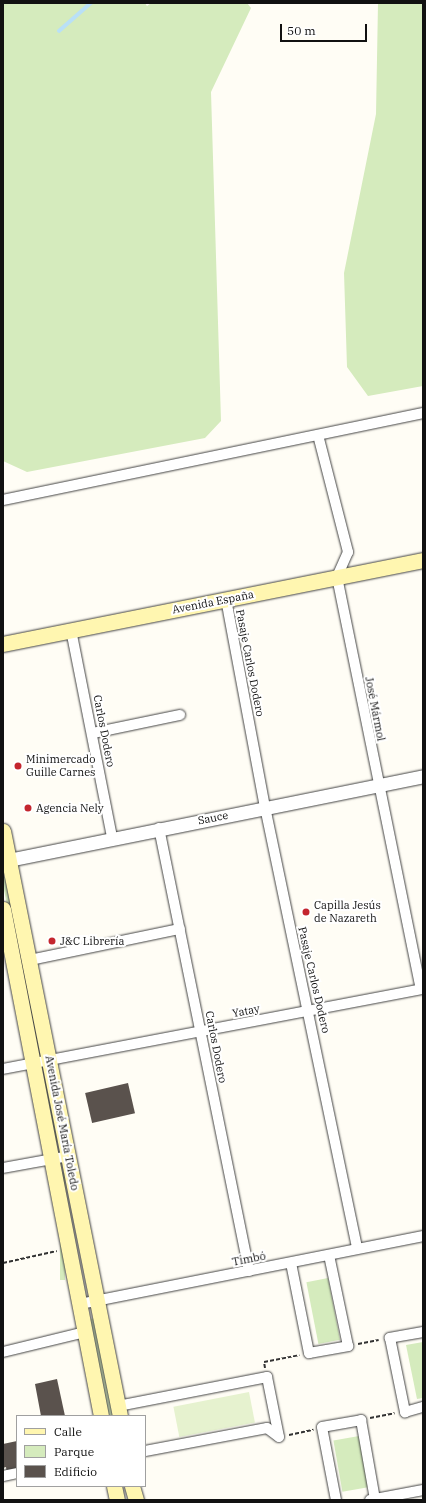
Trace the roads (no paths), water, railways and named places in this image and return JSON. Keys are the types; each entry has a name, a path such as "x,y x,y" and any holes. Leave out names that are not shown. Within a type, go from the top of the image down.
{"main road":[{"name":"Avenida España","path":"3,644 423,560"},
{"name":"Avenida José María Toledo","path":"3,831 6,859 30,960 119,1411"},
{"name":"Avenida José María Toledo","path":"3,909 67,1249 80,1304 101,1415"},
{"path":"114,1487 117,1500"},
{"path":"132,1487 136,1500"}],"street":[{"path":"3,500 423,412"},
{"path":"318,435 348,552 337,577"},
{"name":"José Mármol","path":"337,577 378,785 422,989"},
{"name":"Pasaje Carlos Dodero","path":"226,599 265,807 304,1000 309,1012 357,1249"},
{"name":"Carlos Dodero","path":"71,630 93,733 112,838"},
{"path":"93,733 180,715"},
{"name":"Sauce","path":"6,859 423,776"},
{"name":"Carlos Dodero","path":"159,828 249,1271"},
{"path":"30,960 180,929"},
{"name":"Yatay","path":"3,1069 309,1012 422,989"},
{"path":"3,1168 69,1156"},
{"name":"Timbó","path":"80,1304 423,1236"},
{"path":"291,1263 309,1353 348,1346 329,1255"},
{"path":"3,1352 85,1332"},
{"path":"423,1332 390,1338 405,1412 423,1407"},
{"path":"119,1411 267,1377 278,1437 268,1428 146,1451"},
{"path":"336,1500 322,1428 361,1420 372,1500 423,1490"},
{"path":"3,1476 16,1473"}],"waterway":[{"path":"59,31 91,3"}],"place":[{"name":"Minimercado Guille Carnes","path":"18,766"},
{"name":"Agencia Nely","path":"28,808"},
{"name":"Capilla Jesús de Nazareth","path":"306,912"},
{"name":"J&C Librería","path":"52,941"}]}
